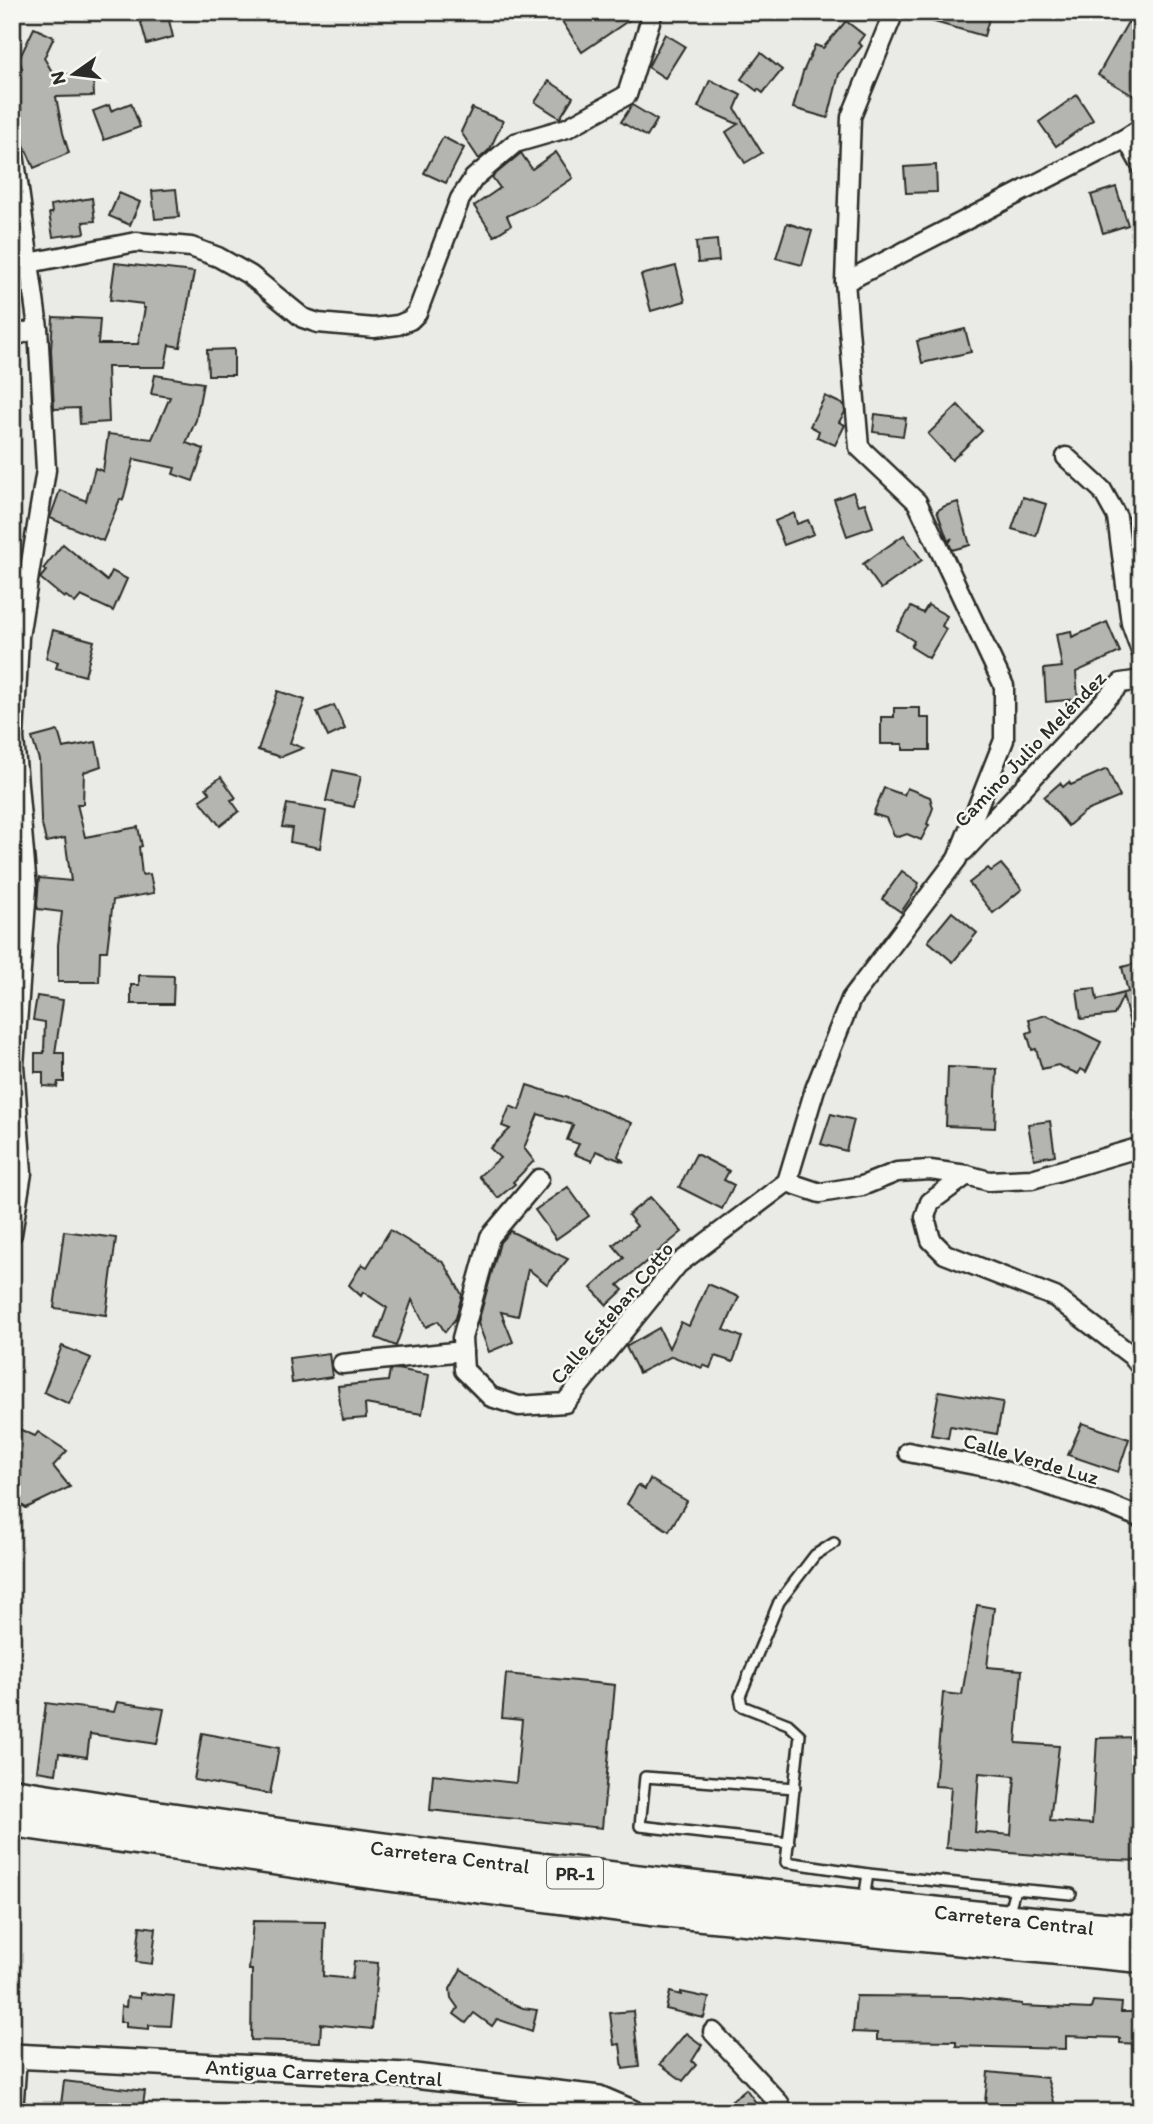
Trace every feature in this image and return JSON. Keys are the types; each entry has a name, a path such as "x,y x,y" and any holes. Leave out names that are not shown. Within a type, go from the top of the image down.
{"highway":[{"name":"Carretera Central","path":"12,1794 370,1848 863,1905 1141,1931"},
{"name":"Carretera Central","path":"12,1821 650,1910 1141,1957"}],"street":[{"path":"29,263 136,242 191,247 218,257 250,275 303,318 317,323 374,328 398,325 410,320 417,313 460,199 474,178 515,143 567,128 627,95 653,12"},
{"path":"894,12 851,117 845,282 859,447 917,502 1004,686 1004,740 957,859 851,999 815,1089 788,1182 820,1193 863,1186 897,1172 930,1170 989,1181 1032,1179 1141,1147"},
{"path":"845,282 1134,133 1141,166"},
{"path":"12,1234 22,1173 13,1065 27,888 14,738 16,637 46,470 38,328 13,149"},
{"path":"12,337 38,328"},
{"path":"1066,457 1102,490 1117,517 1131,623 1141,651"},
{"name":"Camino Julio Meléndez","path":"957,859 1121,683 1141,680"},
{"path":"967,1175 930,1202 925,1217 931,1240 945,1254 1055,1297 1131,1355 1141,1367"},
{"name":"Calle Esteban Cotto","path":"539,1179 490,1237 462,1338 464,1370 491,1398 519,1406 565,1403 678,1264 788,1182"},
{"path":"342,1364 463,1351"},
{"name":"Calle Verde Luz","path":"908,1452 1001,1470 1141,1518"},
{"path":"713,2032 779,2103 784,2112"},
{"path":"13,2112 14,2056"},
{"name":"Antigua Carretera Central","path":"14,2056 406,2075 599,2098 632,2112"}],"lane":[{"path":"834,1543 815,1555 779,1601 740,1696 742,1706 788,1724 800,1735 786,1862 868,1874 1071,1894"},
{"path":"789,1843 640,1826 645,1777 795,1788"},
{"path":"863,1905 868,1874"},
{"path":"1007,1920 1015,1889"}],"building":[{"path":"138,12 167,12 173,37 147,44"},
{"path":"556,12 641,12 582,52"},
{"path":"914,12 991,12 984,36 913,16"},
{"path":"846,21 864,35 858,43 862,46 839,74 828,118 793,108 803,72 815,45 823,48"},
{"path":"1128,22 1141,29 1141,86 1134,96 1098,75"},
{"path":"34,28 54,37 44,58 54,75 93,74 94,96 56,97 69,153 34,168 24,145 14,70 22,68 19,59"},
{"path":"665,34 685,46 665,78 648,67"},
{"path":"761,53 782,70 763,93 741,79"},
{"path":"710,80 741,95 735,109 762,153 745,163 726,132 738,124 698,107"},
{"path":"549,81 573,97 560,118 535,102"},
{"path":"1077,95 1093,120 1056,146 1039,122"},
{"path":"131,103 140,127 104,140 93,111 109,105 111,111"},
{"path":"632,105 657,120 647,137 621,122"},
{"path":"472,108 503,121 490,149 479,159 461,132"},
{"path":"443,137 464,148 446,183 424,173"},
{"path":"556,152 573,178 537,202 507,216 511,225 494,236 474,206 500,188 492,177 521,153 532,169"},
{"path":"936,165 937,192 906,193 904,167"},
{"path":"1116,187 1128,225 1103,233 1091,195"},
{"path":"176,189 179,217 155,219 152,191"},
{"path":"119,193 140,202 130,225 109,216"},
{"path":"92,198 95,221 83,222 85,233 53,237 49,213 52,213 51,205"},
{"path":"787,223 812,231 802,265 776,258"},
{"path":"717,240 719,261 698,263 696,242"},
{"path":"115,263 194,272 180,347 169,345 165,367 107,367 109,422 80,424 79,408 54,409 51,350 53,317 100,319 98,344 138,344 145,308 143,304 110,300"},
{"path":"676,266 685,301 651,311 641,275"},
{"path":"965,329 971,352 922,363 917,341"},
{"path":"234,349 234,375 208,375 207,350"},
{"path":"155,375 203,383 196,420 186,443 204,449 193,481 173,474 175,468 134,459 123,500 120,499 103,541 50,518 60,490 86,501 95,468 103,471 108,434 152,439 170,397 151,394"},
{"path":"825,396 844,405 845,412 839,422 845,425 835,445 817,437 819,431 810,426"},
{"path":"958,405 982,431 952,460 928,434"},
{"path":"875,414 906,418 903,436 873,432"},
{"path":"853,492 858,505 865,503 873,527 847,536 834,499"},
{"path":"1023,497 1046,504 1036,536 1012,529"},
{"path":"958,502 970,545 952,550 949,543 952,538 948,541 937,511"},
{"path":"794,513 797,524 808,520 814,534 784,545 775,521"},
{"path":"904,535 922,560 881,589 863,564"},
{"path":"63,544 107,581 112,571 127,579 113,611 81,596 75,603 66,596 64,598 40,578 46,571 43,569"},
{"path":"928,605 947,616 942,626 946,629 929,658 911,647 914,641 897,630 911,607 923,613"},
{"path":"1107,622 1120,652 1076,672 1078,699 1046,702 1044,669 1062,667 1056,634 1071,631 1072,637"},
{"path":"53,630 94,641 85,676 56,668 58,662 46,658"},
{"path":"278,691 305,700 290,743 303,748 281,757 258,750"},
{"path":"334,705 345,729 328,737 317,712"},
{"path":"894,708 920,708 920,718 930,718 930,750 903,750 903,744 881,744 881,717 894,717"},
{"path":"58,731 63,748 96,742 101,766 84,772 83,804 77,804 85,837 138,827 142,846 139,847 142,875 150,874 154,893 113,900 107,951 100,951 99,982 58,982 58,945 62,912 38,909 37,905 39,878 71,881 65,838 46,842 41,820 39,760 32,738"},
{"path":"1107,769 1120,797 1084,812 1068,826 1044,797 1060,783 1063,787 1069,782 1071,785"},
{"path":"333,770 361,776 354,807 326,801"},
{"path":"221,777 236,798 231,800 239,811 220,826 200,800 210,793 206,788"},
{"path":"884,788 904,795 907,788 930,797 933,808 927,824 929,825 921,840 907,834 899,837 894,835 886,818 873,814"},
{"path":"287,804 326,811 320,848 290,842 292,828 282,827"},
{"path":"1001,864 1022,889 993,913 969,883 988,868 991,871"},
{"path":"902,871 919,883 901,912 882,899"},
{"path":"952,912 977,933 953,962 928,941"},
{"path":"1141,962 1141,1044 1135,1045 1123,996 1114,1015 1081,1019 1077,990 1095,988 1097,1000 1128,992 1122,967"},
{"path":"139,975 174,976 173,1004 131,1004 131,985 139,985"},
{"path":"37,996 63,1000 55,1053 64,1053 64,1082 58,1082 57,1087 43,1086 43,1072 35,1072 35,1053 44,1053 45,1022 33,1020"},
{"path":"1046,1015 1101,1042 1086,1072 1081,1069 1078,1074 1058,1065 1042,1069 1036,1049 1032,1050 1027,1033 1032,1031 1029,1020"},
{"path":"948,1067 997,1069 995,1128 946,1126"},
{"path":"527,1085 632,1123 618,1156 624,1162 596,1151 592,1161 574,1154 579,1144 567,1140 573,1125 538,1114 524,1148 534,1161 513,1182 515,1184 498,1198 479,1176 500,1158 490,1148 510,1129 502,1126 510,1106 519,1110"},
{"path":"831,1114 854,1120 846,1151 821,1144"},
{"path":"1050,1121 1055,1155 1034,1159 1028,1124"},
{"path":"696,1154 729,1171 724,1180 734,1185 722,1209 679,1187"},
{"path":"568,1187 589,1216 556,1239 535,1210"},
{"path":"650,1197 682,1232 618,1285 623,1290 607,1305 591,1288 624,1258 613,1245 637,1226 628,1215"},
{"path":"390,1230 444,1263 462,1295 456,1318 445,1332 438,1321 426,1327 412,1300 396,1346 376,1338 387,1308 363,1292 361,1296 349,1285 362,1264 367,1267"},
{"path":"64,1231 116,1238 106,1315 54,1308"},
{"path":"510,1231 568,1259 547,1284 528,1269 518,1316 501,1312 513,1342 489,1352 478,1323 500,1242"},
{"path":"708,1284 739,1297 724,1330 742,1337 733,1362 715,1356 710,1368 703,1365 702,1368 672,1356 639,1373 626,1347 659,1328 669,1348 681,1322 689,1326"},
{"path":"62,1346 91,1358 69,1404 44,1392"},
{"path":"329,1353 332,1377 292,1383 289,1358"},
{"path":"390,1370 429,1375 422,1414 365,1404 366,1418 342,1420 338,1386 388,1381"},
{"path":"939,1391 1003,1402 997,1434 950,1426 948,1438 931,1435"},
{"path":"1082,1423 1129,1439 1118,1472 1068,1455"},
{"path":"12,1426 35,1436 38,1432 67,1451 53,1466 70,1487 26,1508 12,1498"},
{"path":"650,1479 687,1501 669,1531 627,1504 638,1485 645,1489"},
{"path":"977,1605 994,1608 987,1667 1022,1670 1016,1743 1059,1746 1050,1821 1092,1824 1097,1738 1141,1737 1141,1861 946,1848 951,1787 935,1786 943,1693 962,1695","holes":["979,1773 1015,1776 1011,1835 975,1832"]},
{"path":"506,1674 615,1685 602,1828 430,1810 433,1774 516,1783 522,1720 502,1718"},
{"path":"117,1702 164,1709 157,1744 90,1734 87,1757 59,1753 56,1774 37,1771 46,1703 114,1712"},
{"path":"202,1733 279,1748 270,1794 194,1780"},
{"path":"253,1921 325,1922 323,1976 352,1979 354,1961 378,1963 372,2029 321,2024 320,2042 251,2040 252,1970 249,1970"},
{"path":"140,1926 156,1928 152,1964 136,1962"},
{"path":"461,1969 507,2001 523,2008 537,2010 532,2031 497,2019 492,2026 474,2013 466,2023 454,2014 458,2008 451,1998 450,1989"},
{"path":"670,1992 709,1998 704,2018 666,2009"},
{"path":"140,1993 174,1996 171,2026 149,2025 149,2029 126,2027 126,2022 120,2022 121,2006 126,2007 127,1997 140,1998"},
{"path":"856,1996 961,1997 1022,2006 1091,2009 1093,2001 1122,2003 1121,2012 1141,2012 1141,2044 1120,2043 1120,2038 1066,2036 1066,2049 956,2046 956,2041 877,2040 877,2033 853,2032"},
{"path":"633,2011 639,2067 623,2069 620,2044 614,2045 610,2013"},
{"path":"686,2033 702,2045 692,2061 696,2065 683,2081 660,2064"},
{"path":"988,2072 1047,2078 1057,2112 984,2112"},
{"path":"64,2081 145,2091 142,2112 60,2112"},
{"path":"746,2089 763,2112 717,2112"}]}
